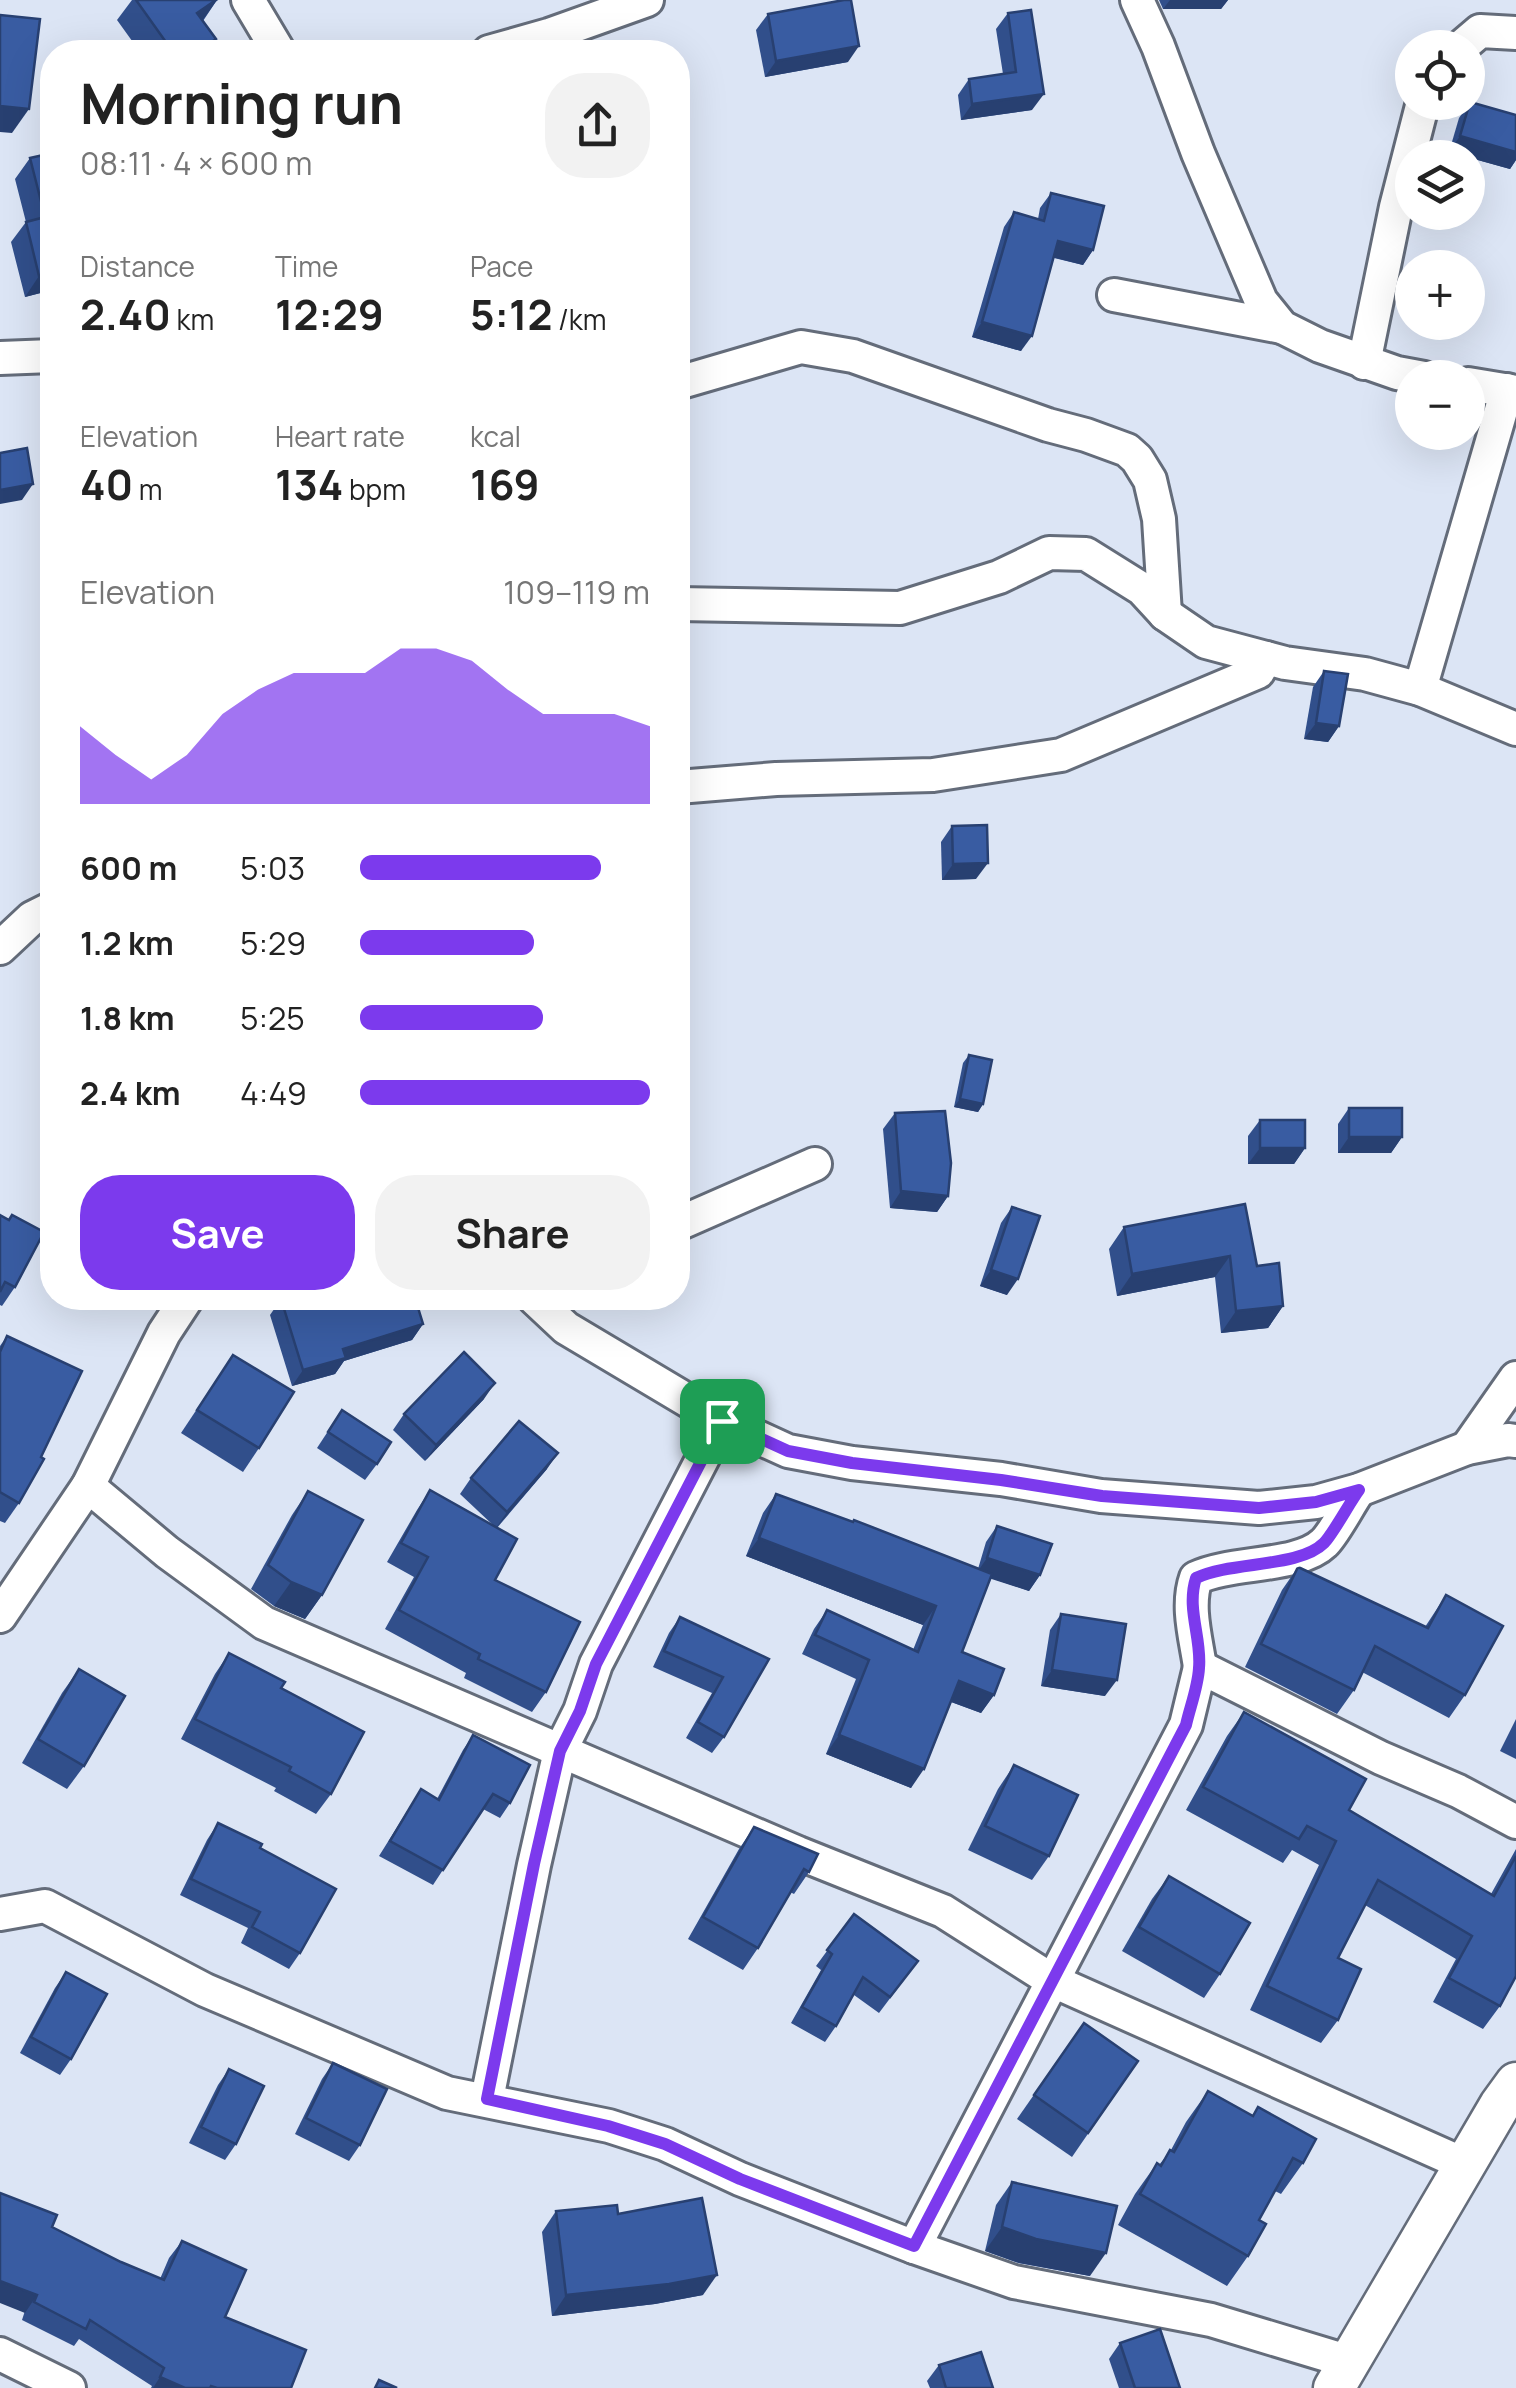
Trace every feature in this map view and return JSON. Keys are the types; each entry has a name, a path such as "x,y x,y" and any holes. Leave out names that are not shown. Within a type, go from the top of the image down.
{"street":[{"path":"248,0 273,40"},
{"path":"531,40 646,0"},
{"path":"1137,0 1243,262 1261,301 1282,327"},
{"path":"1485,31 1516,33"},
{"path":"1364,362 1418,120"},
{"path":"1114,295 1282,327 1320,346 1395,372"},
{"path":"690,380 802,347 853,356 1127,450 1150,480 1159,518 1165,614"},
{"path":"0,358 40,356"},
{"path":"1420,689 1511,391 1485,387"},
{"path":"690,604 900,608 998,577 1049,553 1086,554 1142,589 1165,614 1206,642 1284,663 1366,674 1420,689 1516,729"},
{"path":"690,786 776,779 933,775 1061,755 1258,672 1266,658"},
{"path":"0,948 40,914"},
{"path":"690,1219 815,1164"},
{"path":"0,1616 88,1486 179,1310"},
{"path":"547,1310 566,1328 722,1421 788,1451 852,1463 1118,1498 1259,1508 1316,1502 1359,1490 1467,1448 1516,1441"},
{"path":"1467,1448 1516,1378"},
{"path":"487,2099 560,1751 580,1711 596,1664 722,1421"},
{"path":"88,1486 167,1552 264,1623 798,1853 943,1910 1053,1981 1466,2165"},
{"path":"914,2246 1186,1725 1200,1667 1192,1616 1196,1578 1212,1570 1300,1556 1324,1543 1359,1490"},
{"path":"1200,1667 1516,1822"},
{"path":"0,1914 45,1906 205,1990 447,2093 608,2126 665,2144 740,2179 1014,2282 1211,2320 1342,2375 1466,2165 1511,2099"},
{"path":"0,2354 68,2388"}],"building":[{"path":"136,0 216,0 197,13 216,39 164,40"},
{"path":"851,0 859,46 776,61 768,14"},
{"path":"1031,10 1044,94 972,104 969,79 1016,72 1008,13"},
{"path":"0,15 40,19 29,109 0,106"},
{"path":"1485,106 1516,115 1516,152 1485,140 1460,136 1465,120 1485,120"},
{"path":"40,156 40,197 30,158"},
{"path":"1051,193 1104,206 1093,250 1058,241 1032,336 982,322 1014,212 1044,221"},
{"path":"40,218 40,276 39,276 26,222"},
{"path":"27,448 33,484 0,490 0,453"},
{"path":"1324,671 1348,674 1339,726 1316,723"},
{"path":"987,825 988,863 953,864 952,826"},
{"path":"969,1055 992,1060 983,1104 960,1099"},
{"path":"1349,1108 1402,1108 1402,1137 1349,1137"},
{"path":"945,1111 951,1163 948,1196 901,1191 895,1113"},
{"path":"1260,1120 1305,1120 1305,1148 1260,1148"},
{"path":"1245,1204 1257,1266 1279,1263 1283,1306 1236,1311 1230,1256 1132,1274 1124,1227"},
{"path":"1012,1207 1040,1216 1018,1279 991,1270"},
{"path":"0,1215 9,1220 12,1215 40,1230 40,1240 15,1287 5,1282 0,1292"},
{"path":"284,1310 419,1310 423,1324 343,1349 346,1358 303,1370"},
{"path":"7,1336 82,1371 41,1457 44,1459 19,1503 0,1492 0,1352"},
{"path":"464,1352 495,1383 436,1445 404,1414"},
{"path":"233,1355 294,1392 259,1448 197,1410"},
{"path":"342,1410 391,1442 377,1464 328,1432"},
{"path":"519,1421 558,1453 507,1512 471,1478"},
{"path":"430,1490 517,1539 495,1580 580,1622 546,1692 478,1659 480,1654 399,1610 428,1557 401,1543"},
{"path":"308,1491 363,1520 322,1595 291,1582 268,1565"},
{"path":"776,1494 992,1574 962,1652 1004,1669 994,1695 959,1681 924,1769 839,1735 869,1660 815,1635 827,1610 918,1652 936,1606 759,1538"},
{"path":"997,1526 1052,1544 1040,1575 987,1558"},
{"path":"1298,1567 1428,1628 1446,1595 1503,1626 1465,1695 1375,1646 1354,1690 1261,1644"},
{"path":"1061,1614 1126,1624 1117,1680 1052,1670"},
{"path":"680,1617 769,1659 724,1737 698,1722 723,1677 664,1651"},
{"path":"229,1653 285,1682 281,1688 364,1732 331,1794 289,1771 291,1767 195,1719"},
{"path":"79,1669 125,1696 84,1766 38,1739"},
{"path":"1244,1712 1366,1779 1349,1810 1494,1896 1516,1856 1516,1976 1500,2006 1449,1978 1472,1936 1378,1880 1338,1958 1361,1969 1338,2020 1267,1986 1336,1841 1307,1826 1299,1839 1203,1787"},
{"path":"473,1735 530,1765 510,1803 493,1794 443,1870 390,1841 421,1789 439,1800"},
{"path":"1014,1765 1078,1795 1049,1856 985,1826"},
{"path":"218,1823 262,1844 260,1848 336,1889 300,1953 252,1927 260,1912 191,1879"},
{"path":"754,1827 818,1854 809,1872 804,1869 758,1948 703,1917"},
{"path":"1169,1876 1250,1923 1220,1974 1139,1927"},
{"path":"854,1914 918,1961 890,1997 863,1977 836,2026 802,2007 832,1954 827,1950"},
{"path":"66,1972 107,1994 71,2059 31,2037"},
{"path":"1084,2023 1138,2061 1088,2133 1034,2095"},
{"path":"333,2063 387,2089 360,2145 306,2118"},
{"path":"229,2069 264,2086 236,2144 201,2127"},
{"path":"1208,2091 1253,2116 1258,2107 1316,2139 1303,2163 1293,2158 1259,2220 1266,2224 1248,2256 1140,2194 1157,2163 1161,2166 1170,2150 1174,2152"},
{"path":"1012,2182 1117,2206 1106,2253 1036,2239 1002,2227"},
{"path":"0,2193 57,2215 52,2227 164,2280 182,2241 246,2270 225,2317 306,2350 291,2388 185,2388 160,2377 164,2368 90,2320 86,2329 34,2302 37,2295 0,2281"},
{"path":"702,2198 717,2275 566,2295 556,2211 617,2205 618,2214"},
{"path":"1160,2329 1180,2388 1135,2388 1120,2343"},
{"path":"981,2352 993,2388 946,2388 939,2365"},
{"path":"379,2380 397,2388 375,2388"}],"route":[{"path":"722,1421 788,1451 1102,1496 1259,1508 1316,1502 1359,1490 1324,1543 1300,1556 1212,1570 1196,1578 1192,1616 1200,1667 1186,1725 914,2246 740,2179 665,2144 608,2126 487,2099 560,1751 580,1711 596,1664 722,1421"}]}
